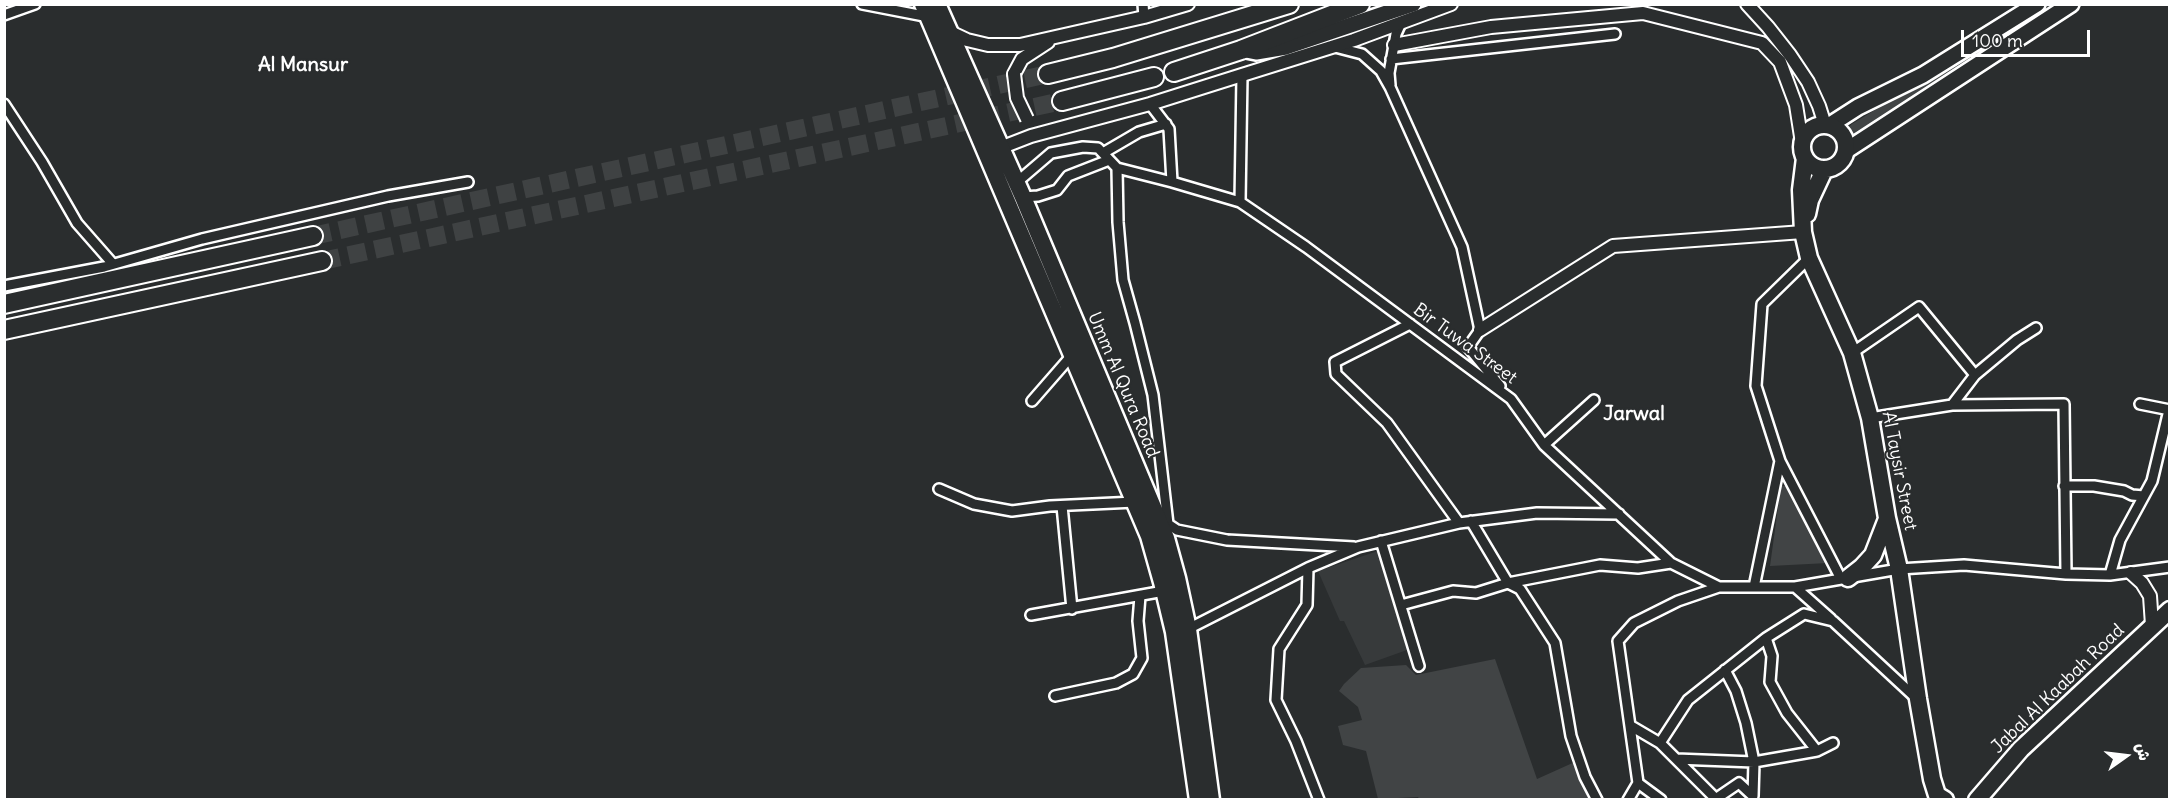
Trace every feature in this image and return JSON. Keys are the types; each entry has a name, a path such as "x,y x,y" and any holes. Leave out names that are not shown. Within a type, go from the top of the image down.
{"highway":[{"path":"1047,74 1113,58 1289,4"},
{"path":"1174,72 1240,50 1360,4"},
{"name":"Umm Al Qura Road","path":"930,9 950,32 1163,520 1188,629 1211,800"},
{"name":"Umm Al Qura Road","path":"930,9 1149,536 1174,632 1198,800"},
{"path":"1062,101 1154,77"},
{"path":"1827,125 1841,132 1847,144 1847,150 1842,162 1824,170 1813,166 1804,150 1810,129 1827,125"},
{"name":"Al Taysir Street","path":"1804,150 1801,190 1803,232 1809,258 1852,353 1870,418 1887,518 1899,569 1932,779 1925,800"},
{"path":"1803,232 1810,200 1824,170"},
{"path":"4,304 313,236"},
{"path":"4,330 322,261"},
{"path":"1135,502 1163,520"},
{"path":"1845,579 1862,567 1873,555 1887,518"},
{"name":"Jabal Al Kaabah Road","path":"1977,800 2021,749 2169,610"},
{"path":"1932,779 1937,795 1945,800"}],"main road":[{"path":"1240,50 1256,52 1286,47 1413,4"},
{"path":"1827,125 1923,75 2037,4"},
{"path":"1847,150 2072,4"}],"street":[{"path":"4,15 35,4"},
{"path":"862,4 930,9"},
{"path":"950,32 967,40 988,45 1020,45 1054,38 1144,11 1188,4"},
{"path":"1000,148 1334,46 1451,4"},
{"path":"1747,4 1768,27 1785,58"},
{"path":"1394,45 1491,27 1643,13 1762,43 1785,58 1808,82 1827,125"},
{"path":"1390,87 1389,73 1401,23"},
{"path":"1392,59 1615,34"},
{"path":"1054,38 1022,59 1014,74 1017,98 1027,119 1038,127 1060,128"},
{"path":"1334,46 1362,54 1381,72 1390,87 1462,247 1480,330"},
{"name":"Al Taysir Street","path":"1785,58 1804,150"},
{"path":"1240,202 1242,75"},
{"path":"4,104 42,162 77,223 113,264"},
{"path":"1150,104 1169,129 1172,182"},
{"path":"1167,124 1139,132 1106,156 1068,176 1057,190 1038,196 1019,190 1051,153 1083,147 1098,148 1106,156 1117,168 1118,222 1123,280 1153,395 1163,520 1177,530 1227,540 1358,547"},
{"name":"Bir Tuwa Street","path":"1117,168 1240,202 1512,399 1544,445 1671,563 1719,587 1795,587 1899,569 1964,564 2066,574 2110,575 2169,567"},
{"path":"4,286 113,264 246,228 388,196 468,182"},
{"path":"1512,399 1468,347 1480,330 1613,246 1803,232"},
{"path":"1809,258 1762,304 1756,386 1780,461 1845,579"},
{"path":"1852,353 1919,307 1975,375"},
{"path":"1410,324 1335,362 1336,374 1387,423 1459,523"},
{"path":"1952,405 1975,375 2017,340 2036,328"},
{"path":"1032,401 1073,354"},
{"path":"1544,445 1594,400"},
{"path":"1870,418 1952,405 2064,404 2066,574"},
{"path":"2110,575 2120,540 2152,481 2169,410 2140,404"},
{"path":"1754,587 1780,461"},
{"path":"2064,486 2094,486 2144,496"},
{"path":"939,489 974,504 1012,511 1050,506 1135,502"},
{"path":"1062,506 1072,609"},
{"path":"1188,629 1308,568 1358,547 1471,521 1537,513 1619,514"},
{"path":"1471,521 1508,583 1520,589 1555,643 1571,736 1585,777 1597,800"},
{"path":"1381,542 1419,666"},
{"path":"1401,605 1453,591 1476,593 1508,583 1600,565 1638,568 1671,563"},
{"path":"1308,568 1307,605 1279,649 1276,700 1296,741 1319,800"},
{"path":"2131,573 2142,583 2150,596 2152,625"},
{"path":"1628,800 1638,783 1618,641 1634,623 1678,601 1719,587"},
{"path":"1795,587 1918,699"},
{"path":"1031,615 1164,591"},
{"path":"1055,696 1116,683 1133,674 1142,658 1137,621 1140,596"},
{"path":"1660,743 1688,700 1766,638 1804,614 1833,621"},
{"path":"1766,638 1772,656 1770,682 1787,713 1817,751"},
{"path":"1631,726 1660,743 1717,799 1739,783 1753,796 1754,762 1746,723 1736,691 1725,670"},
{"path":"1676,759 1754,762 1817,751 1833,743"},
{"path":"1638,783 1661,800"}],"shaded area":[{"path":"2047,5 2058,5 1852,139 1846,133 1845,130 1852,124"},
{"path":"1781,486 1789,486 1828,563 1770,566"},
{"path":"1378,551 1407,650 1365,665 1344,621 1340,621 1318,571"},
{"path":"1495,659 1537,779 1577,761 1592,799 1420,800 1418,797 1378,799 1366,751 1343,745 1338,726 1362,720 1358,707 1339,691 1344,684 1361,668 1406,665 1416,675"}],"tunnel":[{"path":"313,236 1048,74"},
{"path":"322,261 1062,101"}],"district":[{"name":"Al Mansur","path":"303,65"},
{"name":"Jarwal","path":"1634,414"}]}
